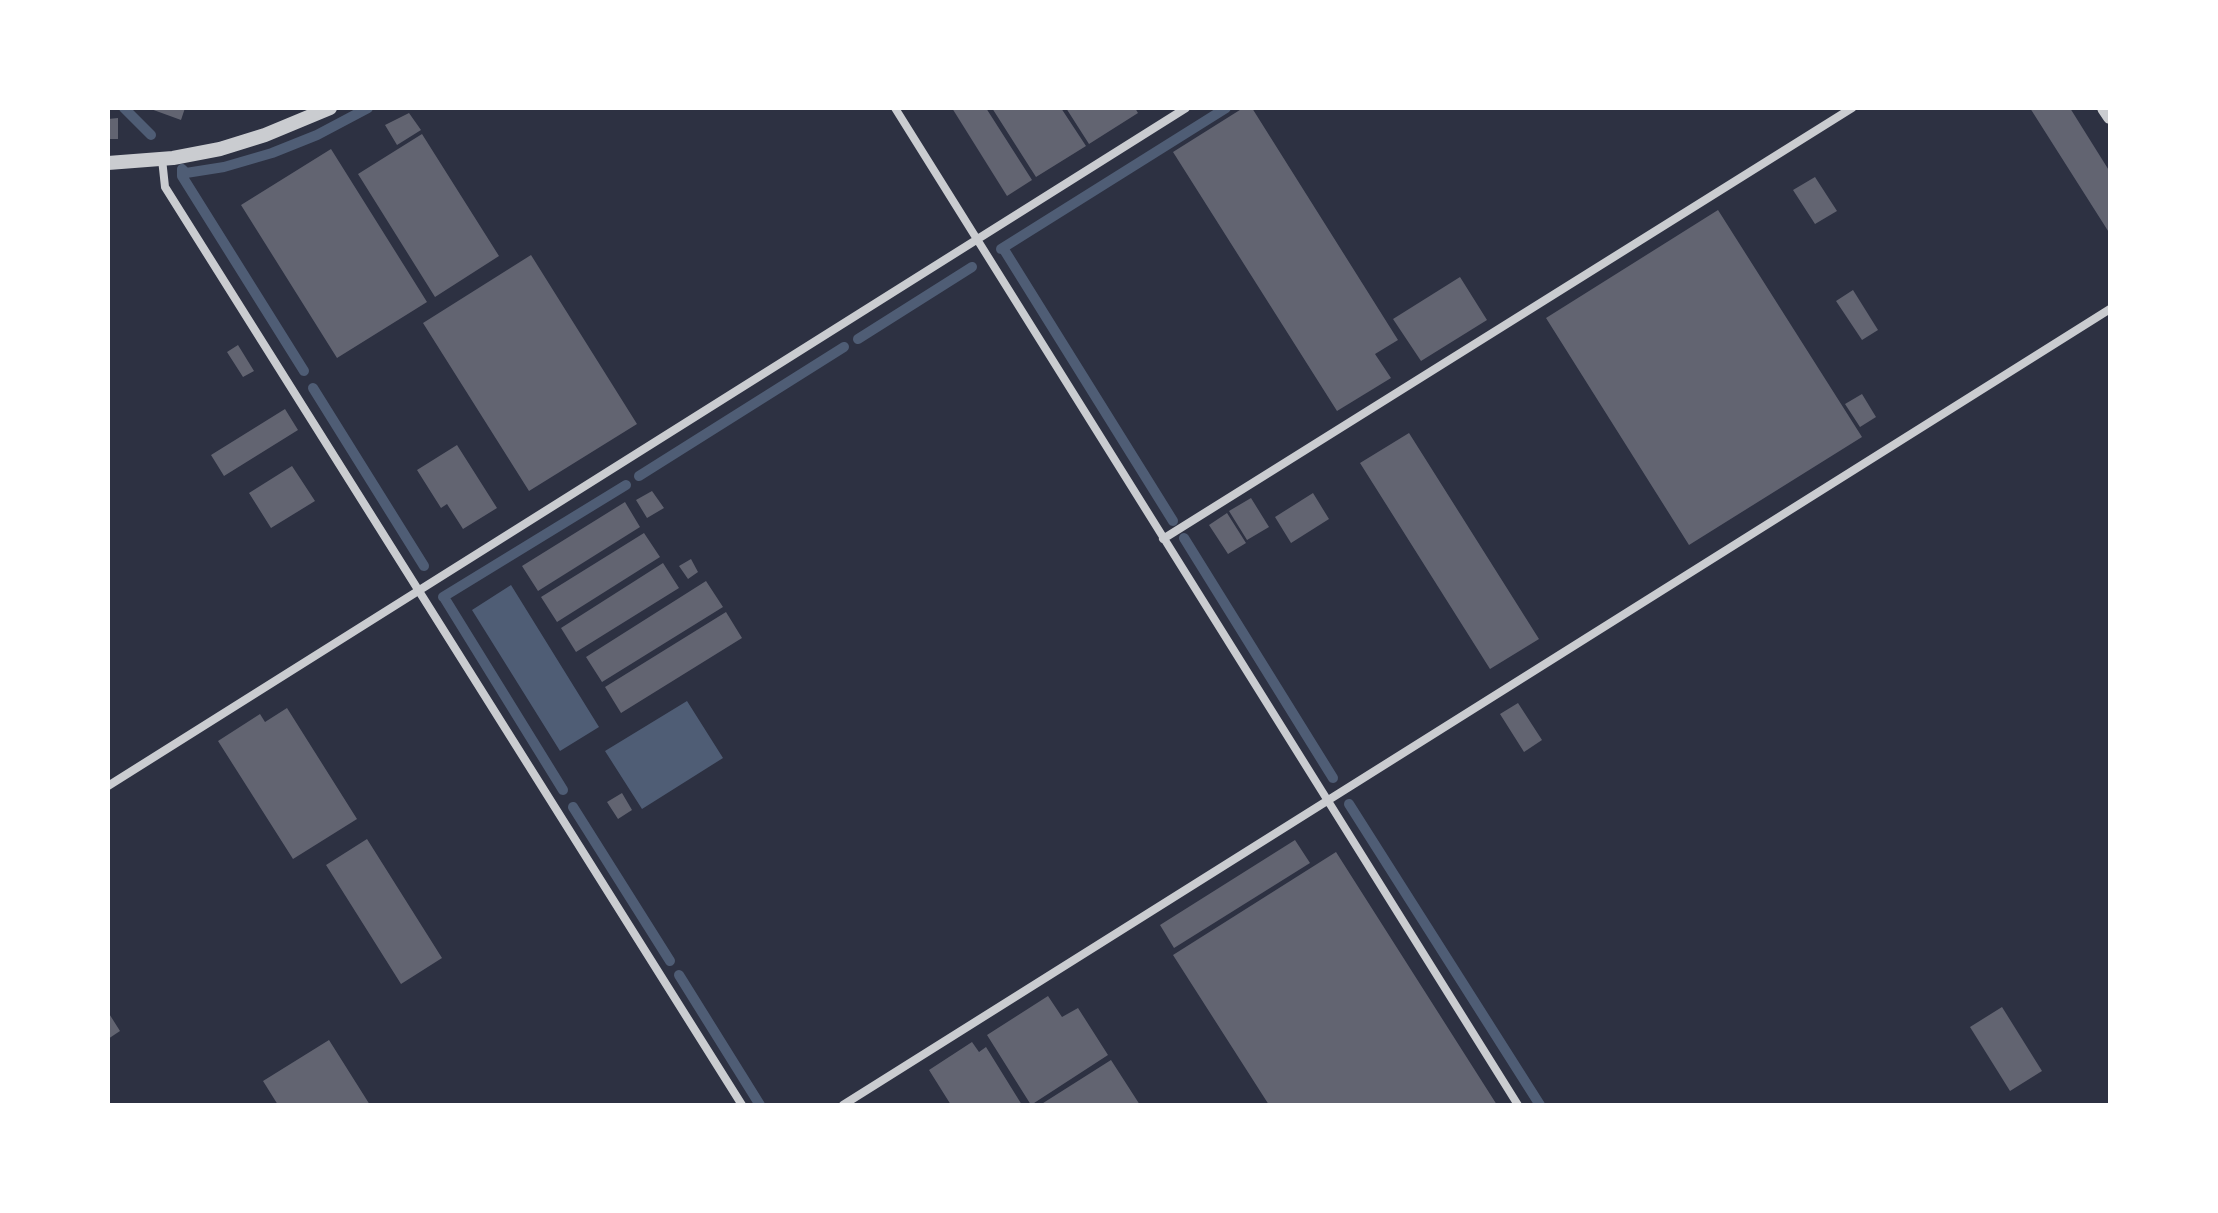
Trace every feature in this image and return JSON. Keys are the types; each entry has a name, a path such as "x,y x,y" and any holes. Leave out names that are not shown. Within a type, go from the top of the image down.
{"street":[{"path":"108,163 162,159 265,135 330,108"},
{"path":"895,108 1518,1105"},
{"path":"108,786 1186,108"},
{"path":"1163,539 1852,108"},
{"path":"2104,108 2110,117"},
{"path":"162,159 165,187 742,1105"},
{"path":"843,1105 2110,309"}],"water":[{"path":"511,585 599,727 560,751 472,610"},
{"path":"687,701 723,758 642,809 605,751"}],"building":[{"path":"148,108 185,108 181,120"},
{"path":"952,108 986,108 1032,180 1007,196"},
{"path":"992,108 1061,108 1086,146 1036,177"},
{"path":"1066,108 1135,108 1138,113 1089,144"},
{"path":"1243,108 1252,108 1398,340 1375,354 1391,378 1337,411 1173,152"},
{"path":"2030,108 2070,108 2110,172 2110,234"},
{"path":"409,113 421,130 397,145 385,125"},
{"path":"118,118 118,139 108,139 108,119"},
{"path":"422,134 499,256 435,297 358,174"},
{"path":"331,149 427,302 337,358 241,205"},
{"path":"1815,177 1837,211 1815,224 1793,190"},
{"path":"1718,210 1862,437 1689,545 1546,318"},
{"path":"531,255 637,424 529,491 423,323"},
{"path":"1460,277 1487,320 1421,361 1393,319"},
{"path":"1853,290 1878,330 1862,340 1836,301"},
{"path":"238,345 254,371 243,377 227,352"},
{"path":"1862,394 1876,417 1860,427 1845,404"},
{"path":"285,409 298,430 224,476 211,455"},
{"path":"1409,433 1539,639 1490,669 1360,463"},
{"path":"457,445 497,508 463,529 447,504 441,508 417,470"},
{"path":"292,466 315,501 271,528 249,493"},
{"path":"652,491 664,508 647,518 636,500"},
{"path":"1313,493 1329,519 1291,543 1275,517"},
{"path":"1251,498 1269,527 1247,540 1229,511"},
{"path":"625,502 640,527 538,591 522,566"},
{"path":"1227,513 1246,543 1228,554 1209,525"},
{"path":"644,533 660,557 557,622 541,597"},
{"path":"691,559 698,572 688,579 679,566"},
{"path":"663,563 679,588 576,652 561,628"},
{"path":"706,581 723,607 602,682 586,657"},
{"path":"726,612 742,638 621,713 605,687"},
{"path":"1518,703 1542,740 1524,752 1500,714"},
{"path":"287,708 357,819 293,859 218,741 260,714 265,722"},
{"path":"622,793 632,810 618,819 607,802"},
{"path":"367,839 442,958 401,984 326,865"},
{"path":"1295,840 1310,863 1174,948 1160,925"},
{"path":"1336,852 1497,1105 1269,1105 1173,955"},
{"path":"1048,996 1062,1017 1078,1008 1108,1055 1031,1105 987,1035"},
{"path":"2002,1007 2042,1071 2010,1091 1970,1027"},
{"path":"108,1012 120,1031 108,1039"},
{"path":"329,1040 370,1105 278,1105 263,1081"},
{"path":"972,1042 979,1052 986,1047 1022,1105 951,1105 929,1070"},
{"path":"1111,1060 1140,1105 1040,1105"}],"waterway":[{"path":"124,108 151,135"},
{"path":"182,169 186,173 224,167 272,153 317,135 368,108"},
{"path":"1001,249 1226,108"},
{"path":"182,169 182,176 304,371"},
{"path":"1003,248 1173,521"},
{"path":"858,339 972,267"},
{"path":"639,476 844,347"},
{"path":"313,388 424,566"},
{"path":"443,597 626,485"},
{"path":"1184,538 1333,778"},
{"path":"445,599 563,790"},
{"path":"1349,804 1540,1105"},
{"path":"573,807 670,961"},
{"path":"679,975 760,1105"}]}
